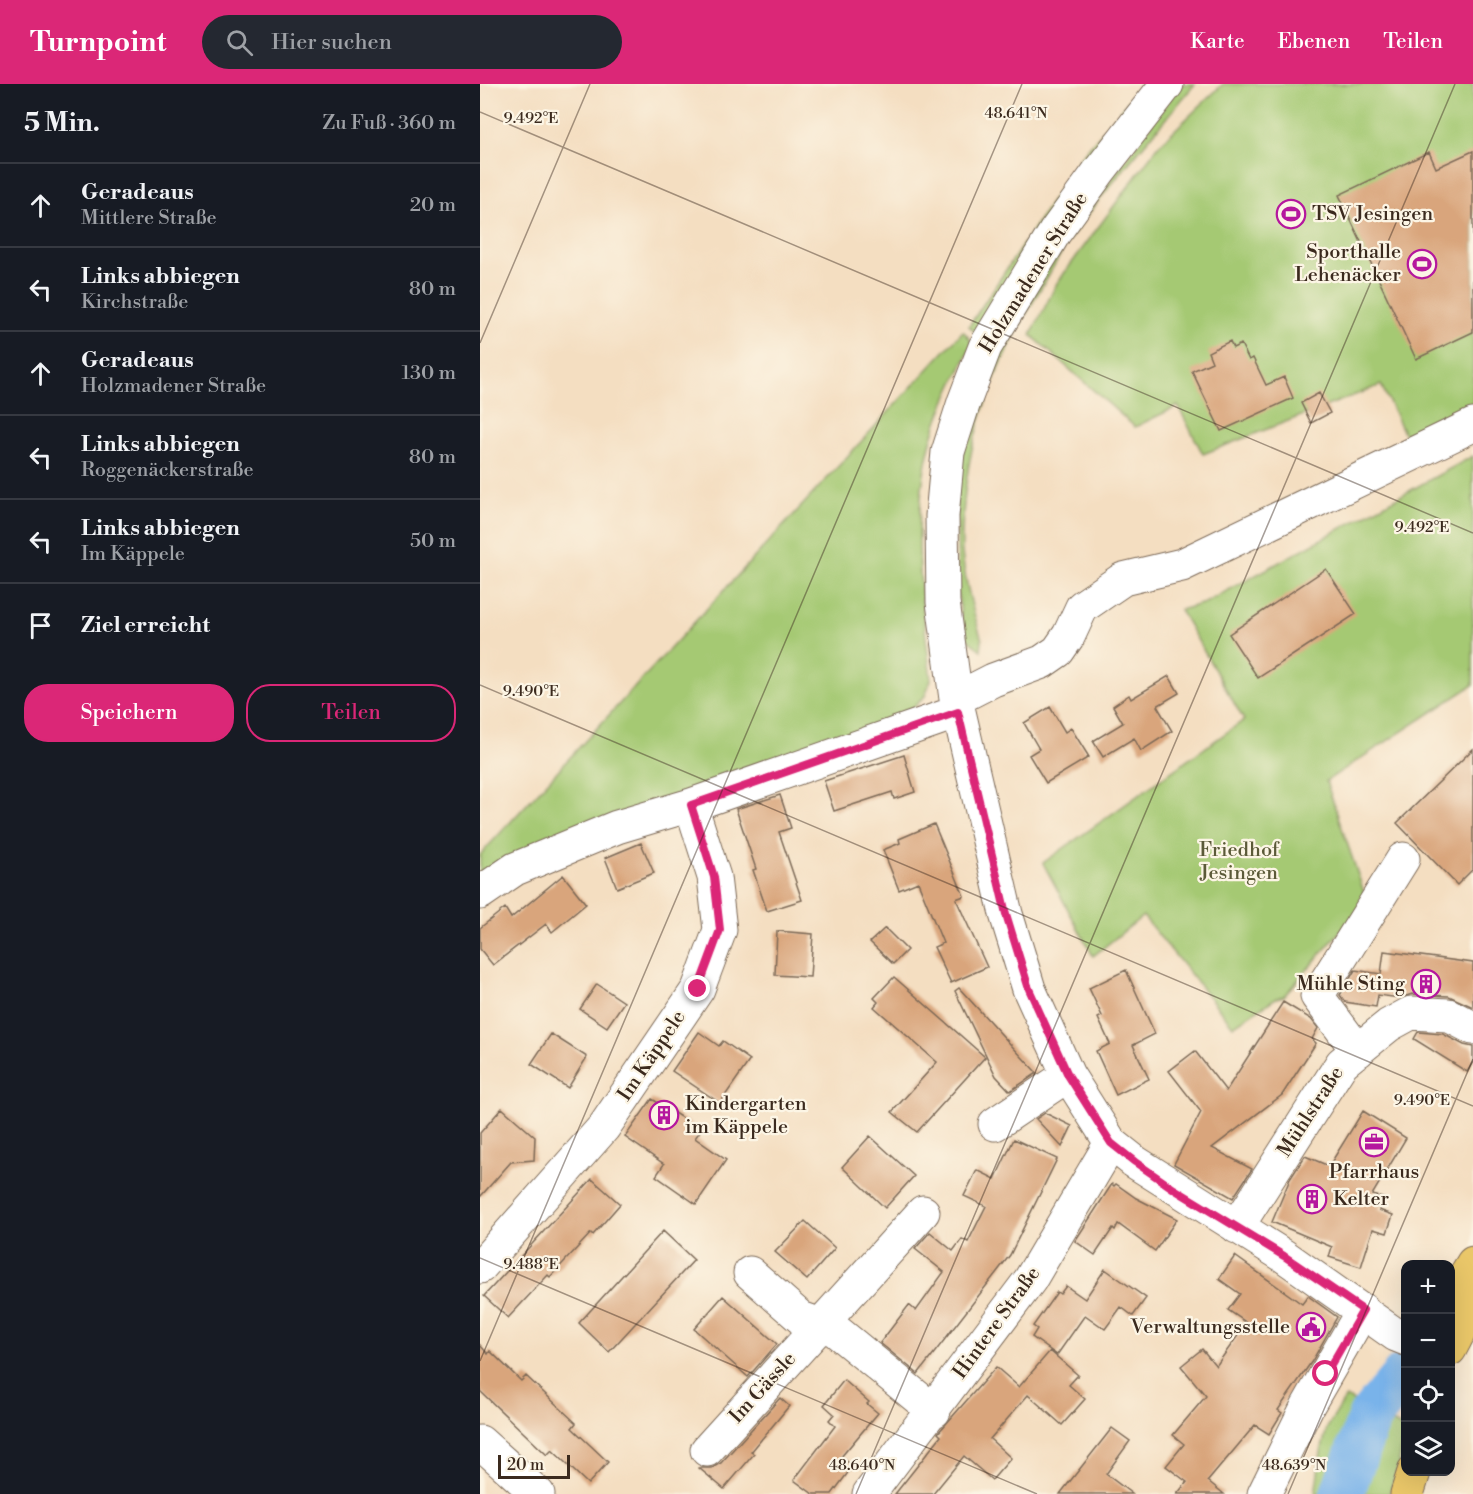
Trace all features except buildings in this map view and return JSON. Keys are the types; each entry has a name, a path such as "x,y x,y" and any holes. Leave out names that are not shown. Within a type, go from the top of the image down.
{"main road":[{"path":"1455,1296 1473,1263"},
{"path":"1455,1339 1473,1305"}],"street":[{"name":"Holzmadener Straße","path":"1167,84 1055,232 985,347 964,402 948,453 942,516 943,602 957,706 1006,914 1029,989 1068,1075 1111,1143 1135,1162 1284,1256 1401,1337"},
{"path":"480,893 515,869 617,827 691,805 957,706 993,680 1042,662 1058,651 1069,635 1082,607 1123,579 1182,565 1473,425"},
{"name":"Im Käppele","path":"480,1267 604,1127 698,989 720,930 714,877 691,805"},
{"path":"1358,1051 1317,996 1403,859"},
{"name":"Mühlstraße","path":"1237,1227 1342,1063 1389,1025 1411,1012 1448,1015 1473,1029"},
{"path":"995,1125 1068,1075"},
{"name":"Hintere Straße","path":"869,1494 934,1411 1030,1280 1111,1143"},
{"name":"Im Gässle","path":"707,1450 923,1212"},
{"path":"750,1273 801,1317 819,1326 835,1330 934,1411"},
{"path":"1264,1494 1307,1407 1363,1310"},
{"path":"480,1442 538,1494"}],"green space":[{"path":"1143,84 1156,84 979,336 969,326 1080,158"},
{"path":"1181,84 1195,84 1075,232 1029,308 992,384 975,436 969,464 962,537 965,574 982,640 981,650 968,640 962,621 958,594 956,474 979,390 1029,291"},
{"name":"TSV Jesingen","path":"1223,84 1473,84 1473,420 1413,451 1381,385 1203,454 1178,406 1135,427 1031,335 1057,283 1159,145"},
{"path":"963,331 972,345 936,425 927,456 922,488 919,552 931,680 925,696 914,707 845,738 480,882 480,855"},
{"name":"Friedhof Jesingen","path":"1473,456 1473,685 1326,781 1367,901 1284,996 1276,998 1233,1026 1143,916 1093,956 1043,863 1244,720 1180,610 1205,603"},
{"path":"1346,1397 1401,1427 1401,1451 1389,1494 1315,1494 1327,1428"}],"waterway":[{"path":"1342,1494 1370,1416 1401,1378"}],"place":[{"name":"TSV Jesingen","path":"1291,214"},
{"name":"Sporthalle Lehenäcker","path":"1422,264"},
{"name":"Mühle Sting","path":"1426,984"},
{"name":"Kindergarten im Käppele","path":"664,1115"},
{"name":"Pfarrhaus","path":"1374,1142"},
{"name":"Kelter","path":"1312,1199"},
{"name":"Verwaltungsstelle","path":"1311,1327"}],"route":[{"path":"698,989 720,930 714,877 691,805 958,712 1006,914 1029,989 1068,1075 1111,1143 1174,1189 1284,1256 1363,1310 1326,1374"}]}
